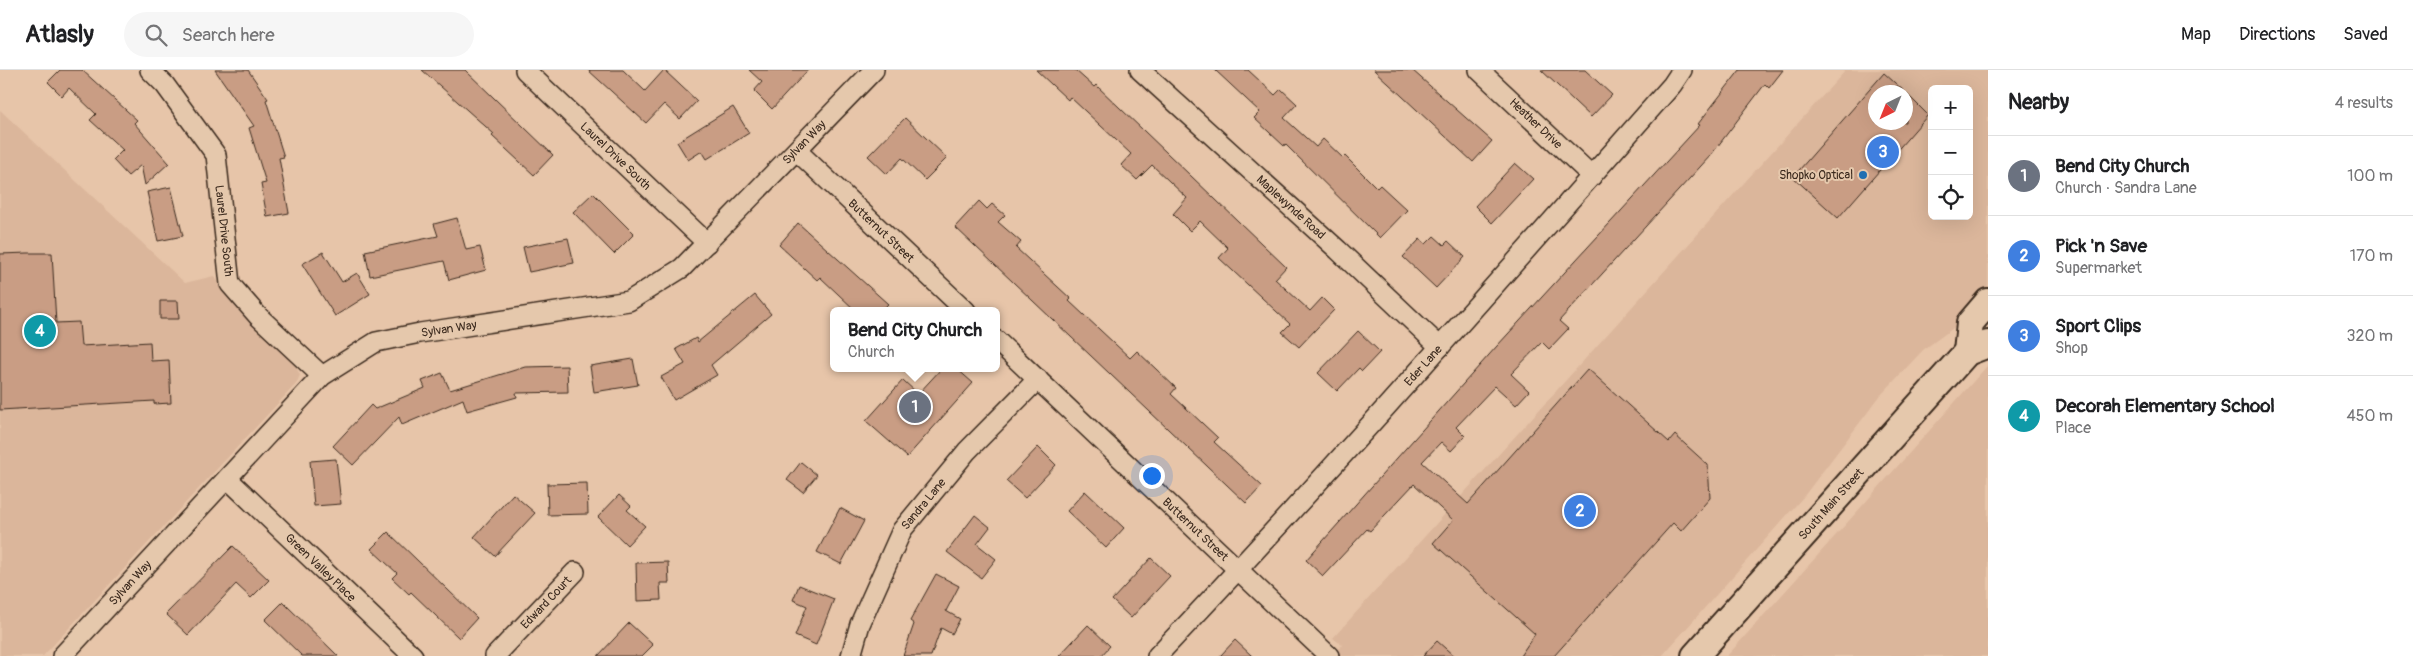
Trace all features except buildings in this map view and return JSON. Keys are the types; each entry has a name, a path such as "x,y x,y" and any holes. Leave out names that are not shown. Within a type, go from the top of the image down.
{"main road":[{"name":"South Main Street","path":"1695,656 1978,348 1970,323 1988,302"}],"street":[{"name":"Laurel Drive South","path":"150,70 165,85 216,155 230,284 258,316 322,376"},
{"name":"Laurel Drive South","path":"526,70 707,243"},
{"name":"Sylvan Way","path":"62,656 228,480 322,376 376,342 420,333 628,301 682,268 798,151 874,70"},
{"name":"Maplewynde Road","path":"1140,70 1338,250 1440,347"},
{"name":"Heather Drive","path":"1479,70 1592,176"},
{"name":"Eder Lane","path":"1157,656 1239,570 1440,347 1672,85 1682,70"},
{"name":"Butternut Street","path":"798,151 962,307"},
{"name":"Butternut Street","path":"1000,344 1329,656"},
{"name":"Sandra Lane","path":"851,656 860,624 902,530 967,451 1038,379"},
{"name":"Green Valley Place","path":"228,480 413,656"},
{"name":"Edward Court","path":"496,656 575,572"}],"shaded area":[{"path":"1846,70 1988,70 1988,290 1960,323 1923,350 1880,396 1804,496 1662,656 1332,656 1342,645 1333,638"},
{"path":"0,110 185,283 214,276 239,311 295,365 300,375 296,384 43,656 0,656"},
{"path":"1988,365 1988,656 1727,656 1846,524"}],"place":[{"name":"Sport Clips","path":"1883,152"},
{"name":"Shopko Optical","path":"1863,175"},
{"name":"Decorah Elementary School","path":"40,331"},
{"name":"Bend City Church","path":"915,407"},
{"name":"Pick 'n Save","path":"1580,511"}]}
